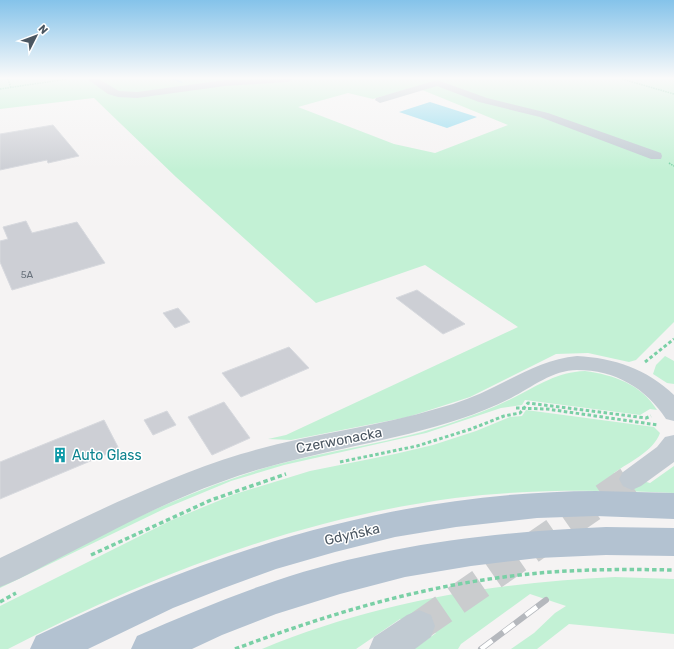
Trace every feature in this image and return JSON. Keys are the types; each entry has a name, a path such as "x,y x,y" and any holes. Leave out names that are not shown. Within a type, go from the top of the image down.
{"main road":[{"name":"Gdyńska","path":"49,649 135,607 212,576 290,549 347,534 422,518 512,507 591,504 674,506"},
{"path":"150,649 197,628 281,596 349,575 418,559 494,547 544,543 596,540 674,542"}],"street":[{"path":"523,109 544,114 656,156"},
{"name":"Czerwonacka","path":"0,573 167,492 241,464 306,446 421,423 479,403 558,364 592,364 605,366 630,374 650,385 667,415"},
{"path":"632,479 666,454 667,415"},
{"path":"386,649 419,626"}],"path":[{"path":"630,374 674,339"},
{"path":"338,462 397,450 436,440 471,429 504,416 520,413 528,403 646,418 667,415"},
{"path":"513,408 667,415"},
{"path":"83,559 166,519 225,494 291,473"},
{"path":"235,649 328,614 379,600 470,581 563,571 611,569 674,570"},
{"path":"0,602 18,592"}],"green space":[{"path":"106,109 304,109 394,144 435,153 508,125 470,109 674,109 674,322 636,360 629,362 588,353 556,354 470,397 408,417 291,440 268,439 286,435 518,327 425,265 316,303 176,177"},
{"path":"665,356 674,361 674,384 667,383 653,374 656,365"},
{"path":"585,371 606,375 626,382 635,387 651,401 657,410 650,409 640,415 525,400 522,405 501,408 426,433 284,465 231,481 166,508 0,588 0,585 127,522 225,481 281,463 399,438 445,425 498,405 557,377"},
{"path":"526,410 654,427 660,433 652,446 640,456 614,473 650,483 674,466 674,493 564,491 482,495 396,508 338,520 225,554 169,575 61,622 8,649 0,649 0,606 172,520 235,494 310,471 433,445 476,431 510,417 522,416"},
{"path":"615,577 674,579 674,634 569,624 537,649 511,649 534,633 555,613 566,606 530,594 461,644 458,649 414,649 436,633 400,619 356,649 262,649 348,619 392,607 436,598 524,584"}],"water":[{"path":"407,109 453,109 477,117 447,128 399,112"}],"building":[{"path":"53,125 79,156 48,163 47,160 0,170 0,134"},
{"path":"26,221 32,233 77,222 105,263 12,290 0,262 0,241 8,239 3,227"},
{"path":"417,290 465,324 443,334 396,298"},
{"path":"178,308 190,322 175,328 163,313"},
{"path":"289,347 309,368 241,397 222,373"},
{"path":"224,402 250,438 212,455 188,417"},
{"path":"167,411 176,425 153,435 144,420"},
{"name":"Auto Glass","path":"104,420 119,449 0,499 0,462"}],"tunnel":[{"path":"419,626 632,479"}],"railway":[{"path":"481,649 546,600"}],"place":[{"name":"Auto Glass","path":"60,455"}]}
